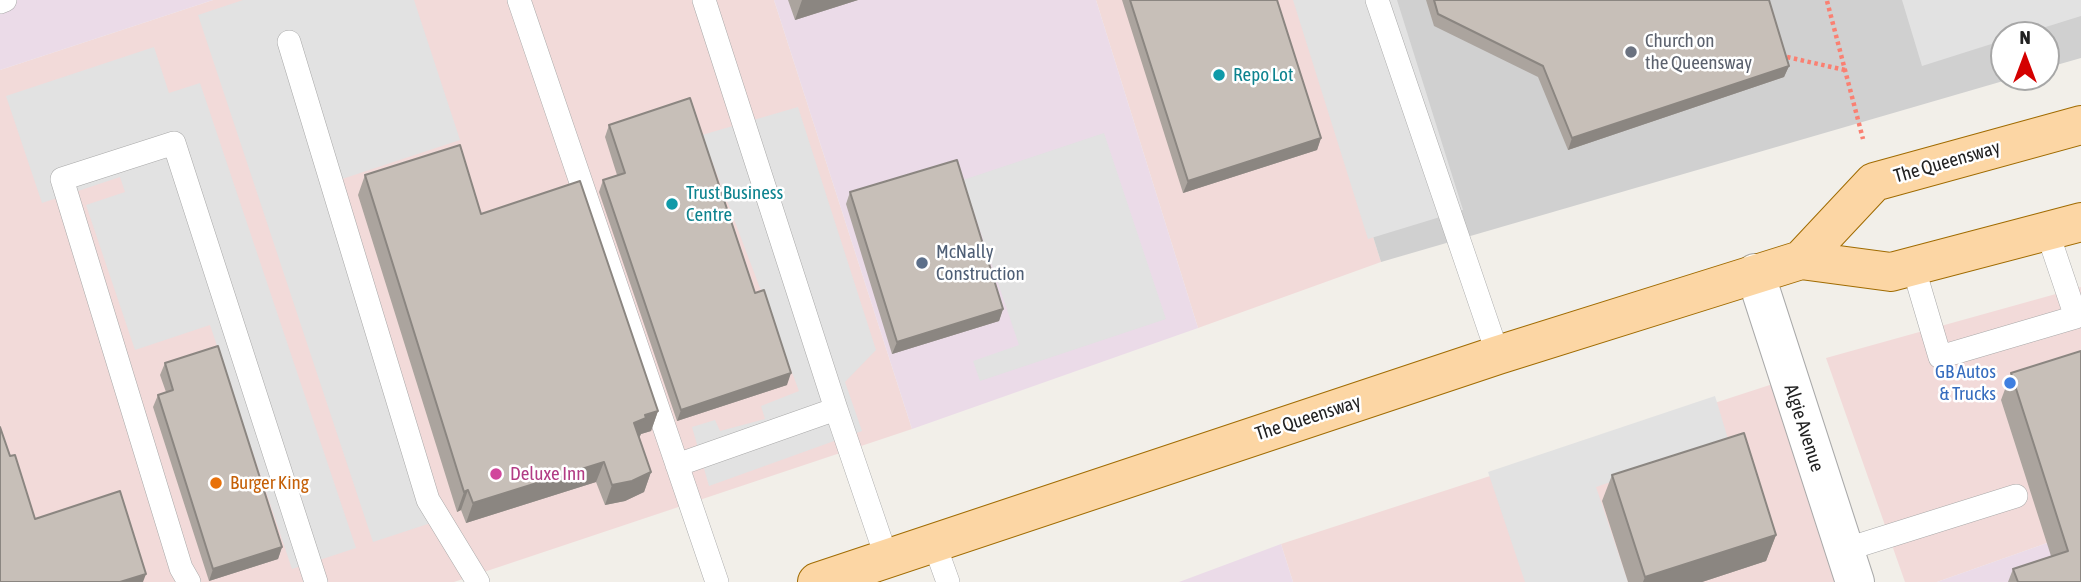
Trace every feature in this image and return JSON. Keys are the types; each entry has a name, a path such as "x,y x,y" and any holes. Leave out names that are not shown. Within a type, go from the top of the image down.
{"main road":[{"name":"The Queensway","path":"1801,260 1874,182 2081,125"},
{"name":"The Queensway","path":"817,582 1498,355 1801,260 1891,272 2064,227"}],"street":[{"name":"Algie Avenue","path":"1755,274 1849,566"}],"lane":[{"path":"0,2 5,0"},
{"path":"519,0 717,582"},
{"path":"704,0 887,559"},
{"path":"1377,0 1498,355"},
{"path":"289,42 428,500 478,582"},
{"path":"189,582 181,568 62,178 174,144 316,582"},
{"path":"1913,266 1940,358 2076,317 2064,227"},
{"path":"677,465 836,409"},
{"path":"1849,566 2016,496"},
{"path":"934,543 948,582"}],"path":[{"path":"1827,1 1874,182"},
{"path":"1787,57 1846,70"}],"shaded area":[{"path":"0,0 213,0 0,70"},
{"path":"213,0 774,0 912,429 454,582 0,582 0,70"},
{"path":"243,0 414,0 460,140 333,182 443,519 373,542 198,15"},
{"path":"774,0 1096,0 1198,328 912,429"},
{"path":"1096,0 1299,0 1381,262 1198,328"},
{"path":"1293,0 1397,0 1463,210 1368,239"},
{"path":"1299,0 2081,0 2081,58 2060,64 2060,21 1990,21 1990,85 1381,262"},
{"path":"1902,0 2081,0 2081,16 2060,23 1990,21 1990,44 1922,66"},
{"path":"154,47 169,93 200,83 356,548 292,569 210,325 135,350 86,205 125,192 120,177 42,203 6,96"},
{"path":"798,107 876,350 845,382 862,431 709,486 692,427 715,420 720,431 765,419 761,406 799,391 702,135"},
{"path":"1104,133 1166,319 980,381 973,361 1019,345 963,180"},
{"path":"2081,287 2081,531 1937,582 1905,582 1826,358"},
{"path":"1779,382 1847,582 1293,582 1281,544"},
{"path":"1715,396 1729,442 1596,487 1628,582 1525,582 1488,472"},
{"path":"2081,531 2081,582 1937,582"},
{"path":"1281,544 1293,582 1179,582"}],"building":[{"name":"Repo Lot","path":"1130,0 1277,0 1321,138 1188,181"},
{"name":"Church on the Queensway","path":"1434,0 1769,0 1789,66 1572,138 1543,66 1438,14"},
{"name":"Trust Business Centre","path":"690,98 755,293 764,290 791,373 681,410 603,180 625,173 609,125"},
{"path":"460,145 481,214 580,181 658,411 645,415 646,418 634,423 651,472 632,481 612,485 604,462 473,503 468,490 464,492 365,175"},
{"name":"McNally Construction","path":"957,160 1003,309 897,342 850,192"},
{"name":"Burger King","path":"218,346 282,547 213,569 158,395 173,390 165,363"},
{"path":"2081,351 2081,582 2018,582 2013,569 2068,551 2011,373"},
{"path":"0,427 10,456 15,455 35,519 120,491 146,574 120,582 0,582"},
{"path":"1744,433 1776,535 1645,577 1612,475"}],"place":[{"name":"Church on the Queensway","path":"1631,52"},
{"name":"Repo Lot","path":"1219,75"},
{"name":"Trust Business Centre","path":"672,204"},
{"name":"McNally Construction","path":"922,263"},
{"name":"GB Autos & Trucks","path":"2010,383"},
{"name":"Deluxe Inn","path":"496,474"},
{"name":"Burger King","path":"216,483"}]}
